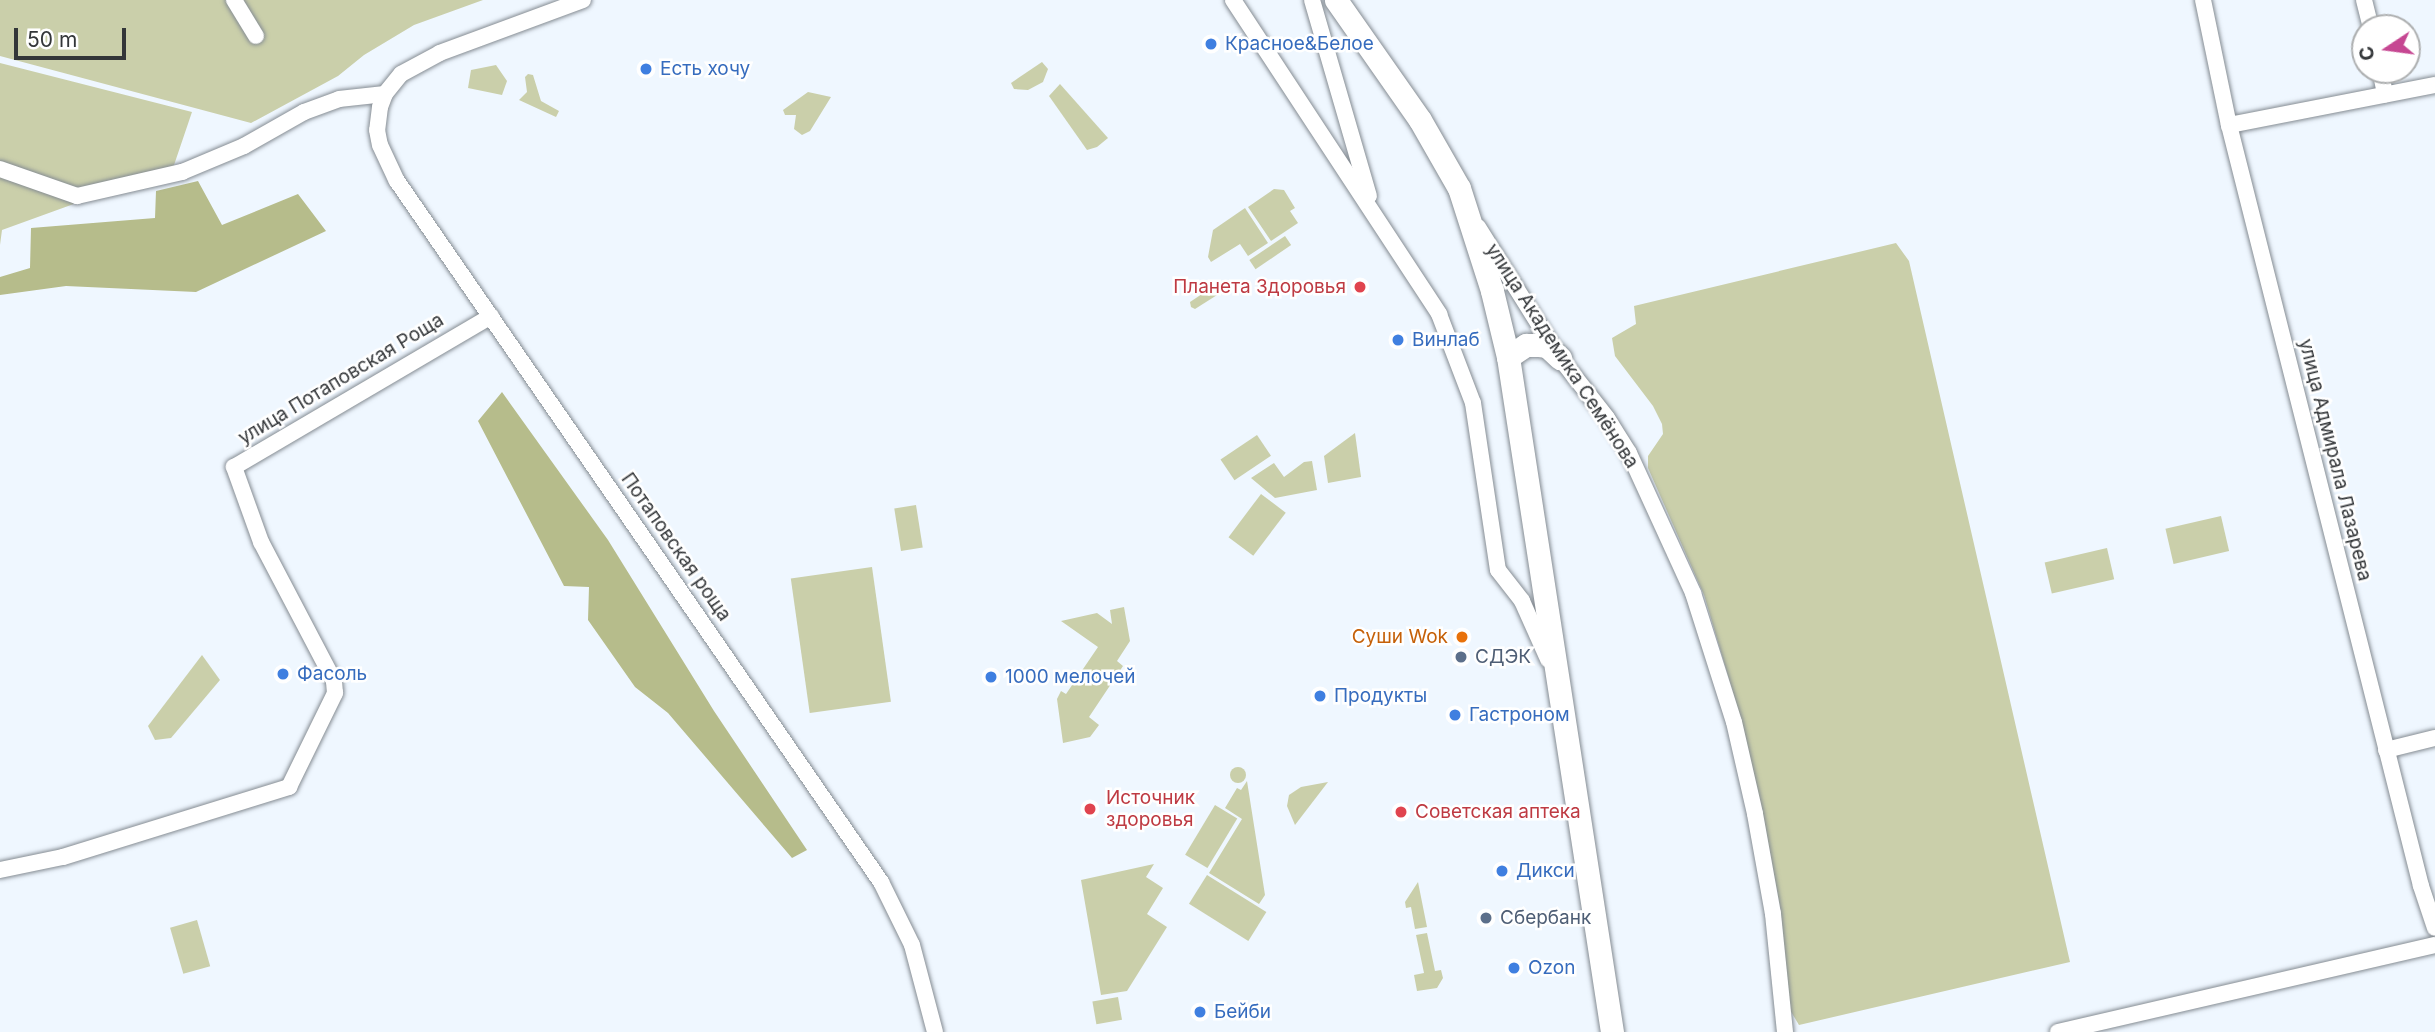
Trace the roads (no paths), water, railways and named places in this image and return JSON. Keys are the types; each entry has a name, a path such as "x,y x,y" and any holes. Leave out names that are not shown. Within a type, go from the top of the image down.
{"main road":[{"name":"улица Академика Семёнова","path":"1336,0 1420,120 1459,188 1508,357 1612,1032"},
{"path":"1508,357 1526,345 1539,345 1547,346 1560,358"}],"street":[{"path":"234,0 256,36"},
{"path":"0,169 77,196 182,172 244,146 304,112 339,99 385,94 401,74 439,53 583,0"},
{"path":"1233,0 1431,299 1466,379 1473,403 1498,570 1531,620 1562,701"},
{"path":"1312,0 1341,108 1374,214"},
{"name":"улица Адмирала Лазарева","path":"2203,0 2229,125 2386,750 2421,886 2435,928"},
{"path":"2383,84 2385,94"},
{"path":"2229,125 2435,85"},
{"name":"Потаповская роща","path":"385,94 377,118 384,158 881,882 912,945 935,1032"},
{"path":"1313,121 1323,128 1336,124 1341,108"},
{"name":"улица Академика Семёнова","path":"1466,209 1560,358 1607,418 1629,453 1693,593 1734,722 1755,814 1773,914 1784,1032"},
{"name":"улица Потаповская Роща","path":"0,870 63,857 289,787 335,693 334,681 261,542 234,467 491,316"},
{"path":"2386,750 2435,738"},
{"path":"2058,1032 2435,945"}],"place":[{"name":"Красное&Белое","path":"1211,44"},
{"name":"Есть хочу","path":"646,69"},
{"name":"Планета Здоровья","path":"1360,287"},
{"name":"Винлаб","path":"1398,340"},
{"name":"Суши Wok","path":"1462,637"},
{"name":"СДЭК","path":"1461,657"},
{"name":"Фасоль","path":"283,674"},
{"name":"1000 мелочей","path":"991,677"},
{"name":"Продукты","path":"1320,696"},
{"name":"Гастроном","path":"1455,715"},
{"name":"Источник здоровья","path":"1090,809"},
{"name":"Советская аптека","path":"1401,812"},
{"name":"Дикси","path":"1502,871"},
{"name":"Сбербанк","path":"1486,918"},
{"name":"Ozon","path":"1514,968"},
{"name":"Бейби","path":"1200,1012"}]}
